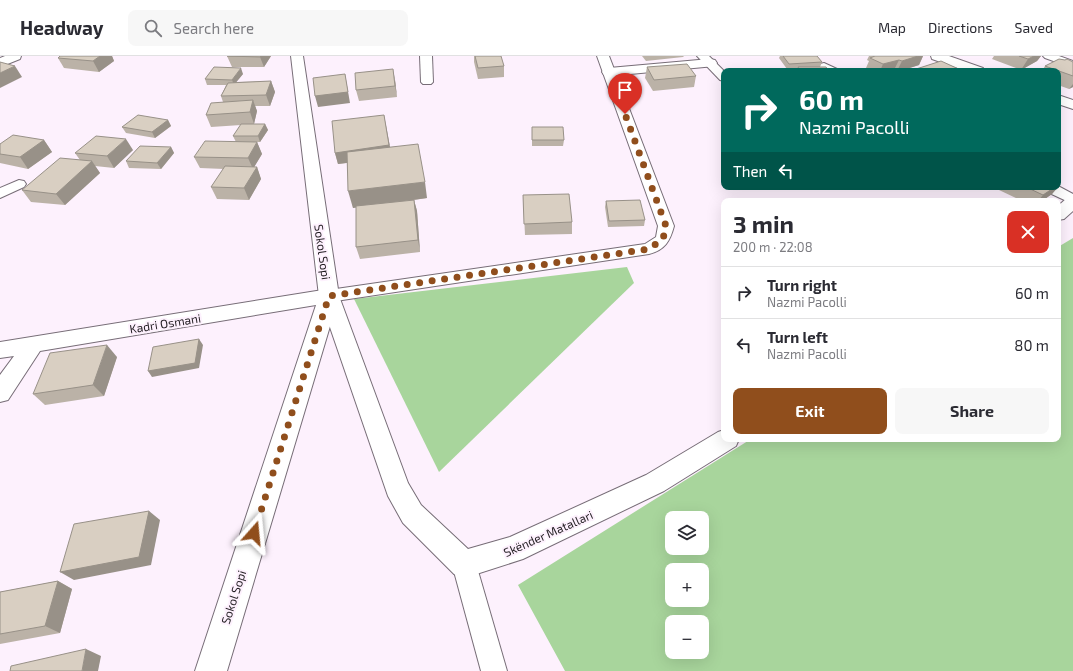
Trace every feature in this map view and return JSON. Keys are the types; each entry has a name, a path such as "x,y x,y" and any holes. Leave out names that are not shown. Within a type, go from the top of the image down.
{"street":[{"path":"0,63 15,56"},
{"name":"Sokol Sopi","path":"210,671 329,296 297,56"},
{"path":"937,56 970,68"},
{"path":"609,72 707,59"},
{"path":"1061,100 1073,105"},
{"path":"1061,212 1073,201"},
{"path":"329,296 397,488 412,514 464,564"},
{"name":"Kadri Osmani","path":"0,350 329,296"},
{"path":"0,393 34,344"},
{"name":"Skënder Matallari","path":"464,564 513,550 655,483 722,442"}],"lane":[{"path":"426,56 427,82"},
{"path":"329,296 649,249 663,239 666,226 603,56"},
{"path":"1049,56 1073,65"},
{"path":"707,59 721,75"},
{"path":"0,194 19,184"},
{"path":"1053,190 1073,201"},
{"path":"464,564 494,671"}],"green space":[{"path":"1073,238 1073,671 565,671 518,585 746,442 1061,442 1061,245"},
{"path":"627,267 634,283 439,472 354,299"}],"building":[{"path":"60,56 100,56 93,61 58,58"},
{"path":"227,56 261,56 260,57"},
{"path":"475,56 501,56 504,66 478,68"},
{"path":"783,56 817,56 822,62 789,64"},
{"path":"875,56 918,56 902,61 899,60 883,64 870,58"},
{"path":"1019,56 1034,56 1028,59"},
{"path":"1059,59 1067,59 1073,62 1073,76 1061,72 1061,68 1051,68 1045,66"},
{"path":"941,61 956,68 919,68"},
{"path":"0,62 15,66 0,73"},
{"path":"687,64 696,76 654,80 647,67"},
{"path":"214,67 241,68 232,80 205,79"},
{"path":"798,67 827,68 798,68"},
{"path":"393,69 395,86 356,90 355,73"},
{"path":"345,74 348,92 315,96 313,78"},
{"path":"271,81 266,95 221,96 228,83"},
{"path":"253,100 250,112 206,115 211,103"},
{"path":"138,115 168,120 152,132 122,127"},
{"path":"384,115 389,145 335,153 332,121"},
{"path":"241,124 265,124 258,136 233,136"},
{"path":"532,127 563,127 564,140 532,140"},
{"path":"13,135 44,140 20,157 0,154 0,144"},
{"path":"96,136 126,139 107,156 75,153"},
{"path":"205,141 257,142 248,158 194,157"},
{"path":"418,144 425,182 348,191 347,152"},
{"path":"140,146 171,147 157,163 126,161"},
{"path":"60,158 92,161 56,194 22,190"},
{"path":"225,166 257,167 244,188 211,187"},
{"path":"1032,190 1050,190 1043,195"},
{"path":"569,194 572,222 524,224 523,195"},
{"path":"414,200 418,240 356,247 356,206"},
{"path":"640,200 645,220 609,221 606,201"},
{"path":"199,339 195,363 148,371 153,347"},
{"path":"107,345 93,385 33,394 50,353"},
{"path":"149,511 139,557 60,572 74,524"},
{"path":"58,581 45,626 0,634 0,592"},
{"path":"86,649 82,671 10,671 11,666"}],"route":[{"path":"254,533 329,296 649,249 663,239 666,226 625,114"}]}
